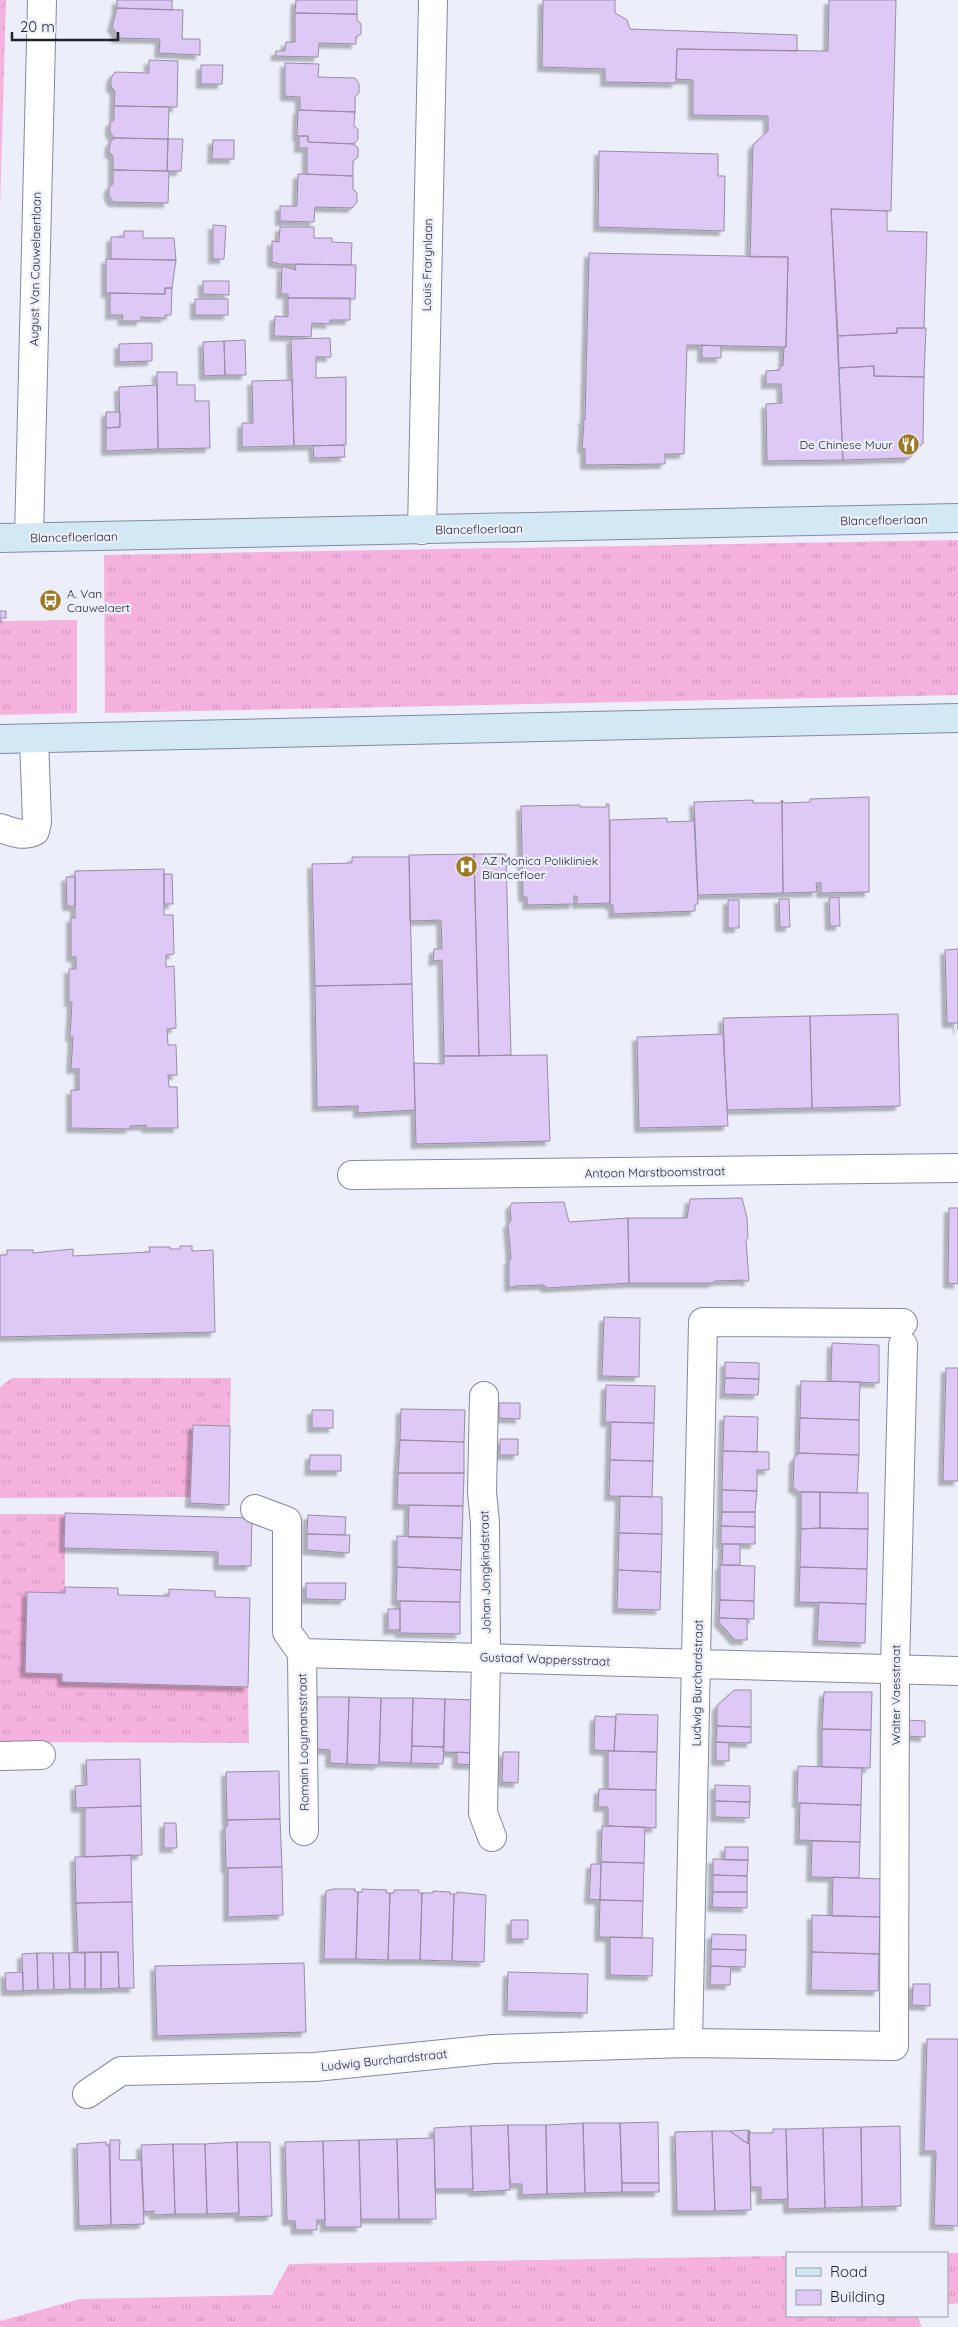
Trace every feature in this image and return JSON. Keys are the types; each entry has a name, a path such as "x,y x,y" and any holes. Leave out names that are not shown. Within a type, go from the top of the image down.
{"main road":[{"name":"Blancefloerlaan","path":"0,538 958,518"},
{"path":"0,740 958,718"}],"street":[{"name":"August Van Cauwelaertlaan","path":"29,537 42,0"},
{"name":"Louis Frarynlaan","path":"422,530 433,0"},
{"path":"0,828 23,834 35,831 37,822 34,739"},
{"name":"Antoon Marstboomstraat","path":"352,1175 958,1168"},
{"name":"Walter Vaesstraat","path":"703,1322 902,1334 895,1669 894,2046"},
{"name":"Ludwig Burchardstraat","path":"688,2043 703,1322"},
{"name":"Johan Jongkindstraat","path":"484,1396 482,1492 485,1523 486,1657 483,1813 492,1837"},
{"path":"255,1509 287,1521 287,1632 302,1653"},
{"name":"Gustaaf Wappersstraat","path":"302,1653 958,1671"},
{"name":"Romain Looymansstraat","path":"302,1653 304,1831"},
{"path":"0,1756 41,1755"},
{"name":"Ludwig Burchardstraat","path":"86,2094 121,2071 316,2067 493,2049 688,2043 894,2046"}],"green space":[{"path":"0,0 6,0 0,208"},
{"path":"958,540 958,695 105,713 104,555"},
{"path":"77,620 77,713 0,715 0,621"},
{"path":"12,1378 231,1378 230,1426 193,1425 191,1497 0,1498 0,1387"},
{"path":"0,1514 65,1514 65,1593 27,1592 25,1673 62,1674 62,1682 248,1687 249,1743 0,1742"},
{"path":"948,2253 958,2253 958,2303 948,2305"},
{"path":"786,2256 786,2317 917,2317 922,2327 0,2327 0,2321 80,2299 272,2295 289,2264"}],"building":[{"path":"117,0 172,0 172,10 117,8"},
{"path":"296,0 357,0 357,14 295,13"},
{"path":"543,0 615,0 615,13 627,20 630,29 797,35 797,51 677,49 676,83 605,82 605,69 542,67"},
{"path":"829,0 896,0 891,211 831,209 843,460 767,461 766,404 782,403 781,384 766,384 766,371 780,370 780,366 783,366 784,347 786,347 788,257 750,257 753,145 768,131 768,116 693,115 693,80 676,79 677,49 828,51"},
{"path":"117,8 183,10 182,39 200,39 200,55 159,53 160,39 116,38 116,32 112,27"},
{"path":"295,13 357,14 357,20 361,24 361,34 356,37 356,44 319,43 318,57 275,56 276,51 285,51 286,42 295,42"},
{"path":"149,60 178,61 177,107 114,106 115,91 111,87 111,78 115,72 149,73"},
{"path":"285,63 319,64 318,77 355,78 359,84 359,93 355,97 355,112 300,110 300,97 285,96"},
{"path":"201,65 223,65 222,84 201,84"},
{"path":"114,106 169,107 168,139 114,138 110,132 110,123 114,120"},
{"path":"298,110 355,112 354,126 358,129 358,139 354,144 308,142 308,136 297,136"},
{"path":"299,136 308,136 308,142 354,144 358,148 358,157 353,161 353,176 307,174 307,148 299,148"},
{"path":"114,138 168,139 167,171 113,170 113,156 109,152 110,143"},
{"path":"168,139 183,139 181,171 167,171"},
{"path":"213,140 234,140 234,159 212,159"},
{"path":"599,151 718,154 718,176 725,176 724,231 598,227"},
{"path":"113,170 169,171 168,203 113,202 109,196 109,187 113,184"},
{"path":"298,174 353,176 353,189 357,193 357,202 352,208 315,207 314,222 280,221 280,206 297,206"},
{"path":"831,209 887,211 887,231 927,232 924,328 897,328 897,333 838,336"},
{"path":"213,225 226,226 224,259 213,259"},
{"path":"280,227 314,227 314,238 332,238 332,242 352,243 351,265 279,264 272,262 272,241 279,242"},
{"path":"124,231 143,231 143,238 174,238 176,260 111,259 111,237 124,237"},
{"path":"589,253 788,257 786,347 687,345 684,454 665,454 665,464 585,465 585,449 582,448 584,423 582,420 585,420"},
{"path":"106,259 176,260 172,288 165,288 165,294 106,293"},
{"path":"295,264 356,265 355,299 288,298 288,294 281,294 282,266 296,270"},
{"path":"203,281 229,281 229,295 203,294"},
{"path":"165,288 172,288 171,315 165,315 165,318 141,317 141,321 122,321 123,315 110,315 110,293 165,294"},
{"path":"288,298 350,298 350,320 330,320 330,324 312,323 311,337 274,336 275,316 288,317"},
{"path":"195,299 228,299 228,315 195,315"},
{"path":"897,328 926,328 924,377 874,376 874,366 839,368 838,336 897,333"},
{"path":"330,338 331,357 316,357 316,378 346,377 346,445 294,446 291,339"},
{"path":"245,340 246,375 225,375 224,341"},
{"path":"224,341 225,375 204,376 203,342"},
{"path":"152,343 152,361 119,362 119,344"},
{"path":"702,345 721,346 721,358 702,358"},
{"path":"874,366 874,376 924,377 923,443 909,458 843,460 839,368"},
{"path":"157,372 177,372 177,385 195,385 195,401 209,401 210,448 158,449"},
{"path":"292,380 294,446 242,447 242,423 253,423 252,381"},
{"path":"157,385 158,449 106,451 106,428 120,427 119,387"},
{"path":"106,412 120,412 120,427 106,428"},
{"path":"344,445 345,457 314,458 313,446"},
{"path":"0,611 6,611 6,618 0,618"},
{"path":"869,797 869,892 821,893 821,883 816,883 817,892 783,893 782,800 784,803 810,802 810,799"},
{"path":"753,800 753,803 780,803 782,800 783,893 698,895 694,802"},
{"path":"606,804 609,804 610,903 577,904 577,896 574,896 574,904 527,905 527,897 523,897 521,806 580,805 580,807 607,807"},
{"path":"667,818 667,822 693,821 694,818 698,904 695,904 695,911 613,914 613,905 610,905 610,820"},
{"path":"474,854 479,1056 444,1056 442,960 433,961 434,949 442,949 441,920 410,921 409,855"},
{"path":"474,854 506,854 511,1055 479,1056"},
{"path":"352,857 409,857 412,984 315,986 312,864 352,863"},
{"path":"164,869 164,915 173,915 174,954 166,955 166,967 174,966 176,1028 167,1029 168,1045 176,1045 177,1075 168,1075 169,1087 177,1087 178,1128 146,1128 146,1125 130,1126 130,1129 71,1128 71,1090 79,1090 79,1069 71,1069 73,1037 70,1037 72,1002 69,1002 69,969 76,969 76,957 71,957 71,918 75,918 75,871"},
{"path":"164,874 172,874 173,904 164,904"},
{"path":"66,877 75,877 75,906 67,906"},
{"path":"839,897 840,926 830,926 829,898"},
{"path":"779,899 789,899 790,927 780,927"},
{"path":"728,900 739,900 739,928 728,928"},
{"path":"958,949 958,1023 947,1023 945,950"},
{"path":"412,984 415,1110 358,1113 358,1106 317,1107 315,986"},
{"path":"898,1014 900,1106 812,1108 810,1016"},
{"path":"810,1016 812,1108 727,1110 723,1018"},
{"path":"723,1034 728,1126 639,1128 637,1037"},
{"path":"547,1055 550,1141 416,1144 414,1063 444,1064 444,1056"},
{"path":"742,1198 747,1218 748,1238 746,1240 749,1280 747,1282 744,1280 715,1281 712,1283 629,1283 628,1218 687,1218 690,1199"},
{"path":"564,1202 569,1222 628,1218 629,1283 546,1288 544,1285 514,1286 512,1288 509,1286 509,1260 511,1259 508,1224 511,1221 510,1206 512,1203"},
{"path":"949,1208 958,1208 958,1284 948,1283"},
{"path":"180,1246 192,1246 192,1251 213,1250 215,1332 0,1337 0,1255 7,1255 7,1250 33,1250 33,1253 73,1249 73,1256 150,1252 149,1247 180,1249"},
{"path":"604,1317 640,1318 639,1377 602,1376"},
{"path":"832,1343 879,1345 879,1383 831,1381"},
{"path":"725,1362 759,1363 759,1379 725,1378"},
{"path":"946,1368 958,1368 958,1481 943,1481"},
{"path":"725,1378 759,1379 758,1395 724,1394"},
{"path":"801,1381 860,1382 859,1420 800,1418"},
{"path":"606,1385 655,1386 654,1423 605,1422"},
{"path":"499,1403 520,1403 520,1419 499,1418"},
{"path":"401,1409 465,1410 464,1442 400,1440"},
{"path":"312,1410 333,1410 333,1428 312,1428"},
{"path":"724,1416 758,1417 757,1452 723,1451"},
{"path":"800,1418 859,1420 859,1455 799,1453"},
{"path":"611,1422 654,1423 653,1461 610,1460"},
{"path":"193,1425 230,1426 229,1505 190,1503"},
{"path":"500,1439 518,1439 518,1455 500,1455"},
{"path":"400,1440 464,1442 464,1473 398,1473"},
{"path":"723,1451 769,1452 769,1470 757,1470 757,1491 722,1490"},
{"path":"799,1453 859,1455 857,1493 799,1492 793,1487 794,1459"},
{"path":"310,1455 341,1455 341,1471 309,1471"},
{"path":"610,1460 653,1461 652,1497 609,1496"},
{"path":"398,1473 464,1473 463,1506 397,1505"},
{"path":"722,1490 757,1491 755,1512 722,1512"},
{"path":"801,1492 820,1492 820,1528 801,1529"},
{"path":"820,1492 868,1493 868,1529 820,1528"},
{"path":"620,1496 662,1497 662,1534 619,1533"},
{"path":"409,1505 463,1506 462,1538 408,1537"},
{"path":"722,1512 755,1512 755,1527 721,1526"},
{"path":"65,1513 252,1518 251,1566 218,1566 218,1552 64,1548"},
{"path":"308,1515 346,1517 345,1535 307,1534"},
{"path":"721,1526 755,1527 755,1544 721,1544"},
{"path":"801,1529 868,1529 867,1569 800,1567"},
{"path":"619,1533 662,1534 661,1572 618,1570"},
{"path":"307,1534 350,1535 349,1553 307,1550"},
{"path":"397,1536 462,1538 461,1570 397,1567"},
{"path":"723,1544 740,1544 740,1565 722,1565"},
{"path":"720,1565 755,1566 754,1601 720,1600"},
{"path":"397,1567 461,1570 460,1602 396,1601"},
{"path":"800,1567 867,1569 866,1604 799,1602"},
{"path":"618,1570 661,1572 660,1610 617,1609"},
{"path":"306,1583 346,1583 345,1600 306,1599"},
{"path":"65,1587 118,1588 118,1595 169,1596 169,1589 215,1591 215,1597 250,1598 248,1687 62,1682 62,1674 25,1673 27,1592 65,1593"},
{"path":"720,1600 754,1601 754,1619 719,1618"},
{"path":"400,1601 460,1602 460,1634 400,1633"},
{"path":"819,1602 866,1604 865,1643 817,1641"},
{"path":"388,1609 400,1609 400,1630 388,1630"},
{"path":"719,1618 747,1619 747,1640 735,1640 719,1622"},
{"path":"734,1690 751,1690 751,1727 717,1726 717,1706"},
{"path":"824,1692 872,1692 871,1730 822,1729"},
{"path":"317,1697 349,1697 347,1764 330,1763 330,1750 316,1749"},
{"path":"349,1697 381,1698 379,1765 347,1764"},
{"path":"381,1698 413,1698 411,1763 379,1762"},
{"path":"413,1698 445,1699 444,1747 412,1746"},
{"path":"445,1699 477,1700 476,1753 443,1752"},
{"path":"616,1714 658,1715 657,1752 614,1751"},
{"path":"595,1716 616,1717 614,1751 594,1750"},
{"path":"907,1720 925,1721 925,1737 907,1736"},
{"path":"717,1726 751,1727 751,1743 716,1742"},
{"path":"822,1729 871,1730 870,1768 822,1767"},
{"path":"716,1742 729,1743 729,1761 716,1761"},
{"path":"412,1746 444,1747 443,1764 411,1763"},
{"path":"608,1751 657,1752 656,1790 608,1789"},
{"path":"457,1752 476,1753 476,1765 457,1764"},
{"path":"503,1752 519,1752 518,1783 502,1782"},
{"path":"140,1759 141,1806 76,1808 75,1786 87,1785 86,1760"},
{"path":"798,1766 862,1768 861,1805 797,1803"},
{"path":"279,1771 280,1819 227,1820 226,1772"},
{"path":"715,1785 750,1786 750,1802 715,1801"},
{"path":"599,1789 656,1790 656,1828 608,1826 608,1807 598,1807"},
{"path":"715,1801 750,1802 749,1818 715,1817"},
{"path":"800,1803 861,1805 860,1842 799,1840"},
{"path":"141,1806 142,1855 85,1857 85,1808"},
{"path":"280,1819 282,1867 226,1868 225,1826 228,1826 227,1820"},
{"path":"164,1823 176,1823 177,1848 164,1848"},
{"path":"602,1826 645,1827 644,1863 601,1862"},
{"path":"812,1841 860,1842 859,1878 811,1877"},
{"path":"725,1847 748,1847 748,1860 725,1860"},
{"path":"131,1855 132,1902 76,1903 75,1857"},
{"path":"713,1859 748,1860 747,1876 713,1875"},
{"path":"601,1862 644,1863 643,1901 600,1900"},
{"path":"591,1864 601,1864 600,1900 589,1899"},
{"path":"282,1867 283,1915 228,1917 228,1868"},
{"path":"713,1875 747,1876 747,1892 713,1892"},
{"path":"833,1877 881,1879 880,1917 832,1916"},
{"path":"333,1889 355,1889 355,1892 358,1892 356,1959 324,1959 326,1891"},
{"path":"362,1889 387,1890 386,1893 390,1893 388,1960 356,1959 358,1892 362,1892"},
{"path":"394,1890 419,1890 419,1893 422,1893 420,1960 388,1960 390,1893 394,1893"},
{"path":"433,1891 454,1894 452,1961 420,1960 422,1893 433,1893"},
{"path":"457,1892 486,1895 484,1962 452,1961 454,1894 457,1894"},
{"path":"713,1892 747,1892 747,1908 712,1907"},
{"path":"600,1900 643,1901 642,1938 599,1937"},
{"path":"132,1902 134,1988 119,1988 118,1952 78,1953 76,1903"},
{"path":"812,1915 880,1917 879,1954 812,1952"},
{"path":"511,1920 528,1920 528,1939 511,1939"},
{"path":"712,1934 746,1935 746,1950 711,1949"},
{"path":"610,1937 653,1938 652,1976 610,1975"},
{"path":"711,1949 746,1950 745,1967 711,1966"},
{"path":"85,1952 101,1952 101,1989 85,1989"},
{"path":"85,1952 85,1989 70,1989 69,1953"},
{"path":"101,1952 118,1952 119,1988 101,1989"},
{"path":"812,1952 879,1954 878,1991 811,1990"},
{"path":"37,1953 38,1990 23,1991 22,1954"},
{"path":"37,1953 53,1953 54,1990 38,1990"},
{"path":"53,1953 69,1953 70,1989 54,1990"},
{"path":"304,1963 306,2032 157,2036 155,1966"},
{"path":"711,1966 731,1967 730,1985 710,1985"},
{"path":"23,1972 23,1991 6,1991 5,1973"},
{"path":"508,1972 588,1974 587,2013 507,2011"},
{"path":"913,1984 930,1984 930,2006 912,2005"},
{"path":"927,2039 958,2039 958,2226 934,2225 936,2151 924,2151"},
{"path":"658,2122 659,2183 622,2183 620,2123"},
{"path":"583,2123 620,2123 622,2192 585,2193"},
{"path":"583,2123 585,2193 547,2194 546,2125"},
{"path":"508,2125 546,2125 547,2194 522,2195 522,2184 510,2184"},
{"path":"508,2125 510,2190 473,2192 471,2126"},
{"path":"471,2126 473,2189 435,2189 434,2128"},
{"path":"900,2126 901,2206 862,2207 861,2127"},
{"path":"861,2127 862,2207 825,2208 823,2128"},
{"path":"823,2128 825,2208 788,2209 786,2129"},
{"path":"773,2129 786,2129 788,2199 761,2200 761,2187 751,2187 749,2130 751,2133 773,2133"},
{"path":"748,2130 748,2144 730,2131"},
{"path":"749,2130 751,2210 715,2211 712,2131 730,2131 748,2144"},
{"path":"712,2131 715,2211 677,2211 675,2132"},
{"path":"434,2138 436,2219 399,2219 397,2139"},
{"path":"397,2139 399,2219 361,2219 359,2140"},
{"path":"110,2140 120,2140 119,2160 141,2160 144,2224 111,2225"},
{"path":"359,2140 361,2227 325,2227 323,2141"},
{"path":"323,2141 325,2220 317,2220 317,2230 296,2230 295,2221 287,2221 285,2142"},
{"path":"106,2142 106,2145 109,2145 111,2225 79,2226 77,2144"},
{"path":"237,2142 239,2213 207,2214 205,2144"},
{"path":"237,2142 270,2142 272,2216 239,2217"},
{"path":"173,2144 175,2214 154,2215 154,2211 144,2212 141,2145"},
{"path":"173,2144 205,2144 207,2214 175,2214"},
{"path":"622,2183 659,2183 659,2192 622,2192"}],"place":[{"name":"De Chinese Muur","path":"909,444"},
{"name":"A. Van Cauwelaert","path":"51,600"},
{"name":"AZ Monica Polikliniek Blancefloer","path":"466,867"}]}
